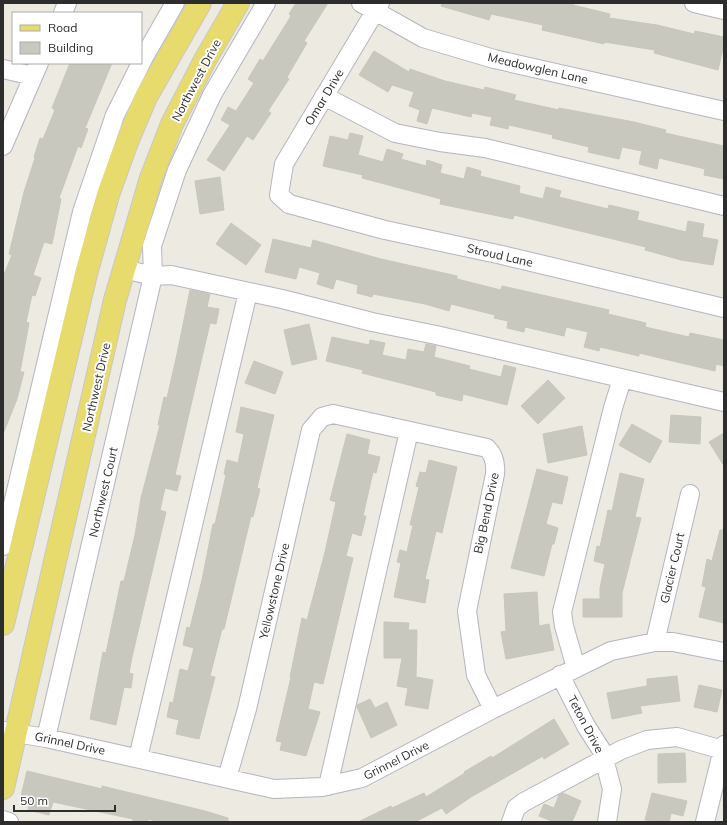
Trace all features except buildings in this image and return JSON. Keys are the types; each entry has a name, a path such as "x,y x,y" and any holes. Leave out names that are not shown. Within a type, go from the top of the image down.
{"main road":[{"path":"3,624 86,274 108,195 127,142 146,97 200,3"},
{"name":"Northwest Drive","path":"3,788 10,732 114,308 151,178 172,124 205,60 238,3"}],"street":[{"path":"142,61 175,3"},
{"name":"Northwest Court","path":"46,738 154,276 152,246 177,170 212,94 266,3"},
{"path":"694,3 724,10"},
{"name":"Omar Drive","path":"279,195 284,164 324,96 372,6"},
{"name":"Meadowglen Lane","path":"372,6 423,38 451,47 494,59 724,111"},
{"path":"3,546 82,212 115,115 140,64"},
{"path":"3,69 36,69 3,146"},
{"path":"324,96 395,133 440,142 485,148 724,206"},
{"name":"Stroud Lane","path":"279,195 289,204 385,230 502,255 724,308"},
{"path":"124,269 154,276 171,274 372,322 436,335 724,402"},
{"path":"138,758 248,292"},
{"name":"Teton Drive","path":"607,822 612,789 602,751 586,726 568,672 562,612 613,408 622,379"},
{"name":"Big Bend Drive","path":"333,414 487,448 492,453 496,467 495,474 467,611 476,674 493,710"},
{"name":"Yellowstone Drive","path":"227,778 247,709 311,430 322,417 333,414"},
{"path":"328,786 409,431"},
{"name":"Glacier Court","path":"655,642 690,494"},
{"name":"Grinnel Drive","path":"10,732 46,738 274,789 328,786 362,778 611,651 655,642 673,642 724,652"},
{"path":"511,822 516,808 524,802 634,744 664,737 692,740 723,748 705,822"},
{"path":"3,820 9,822"}]}
